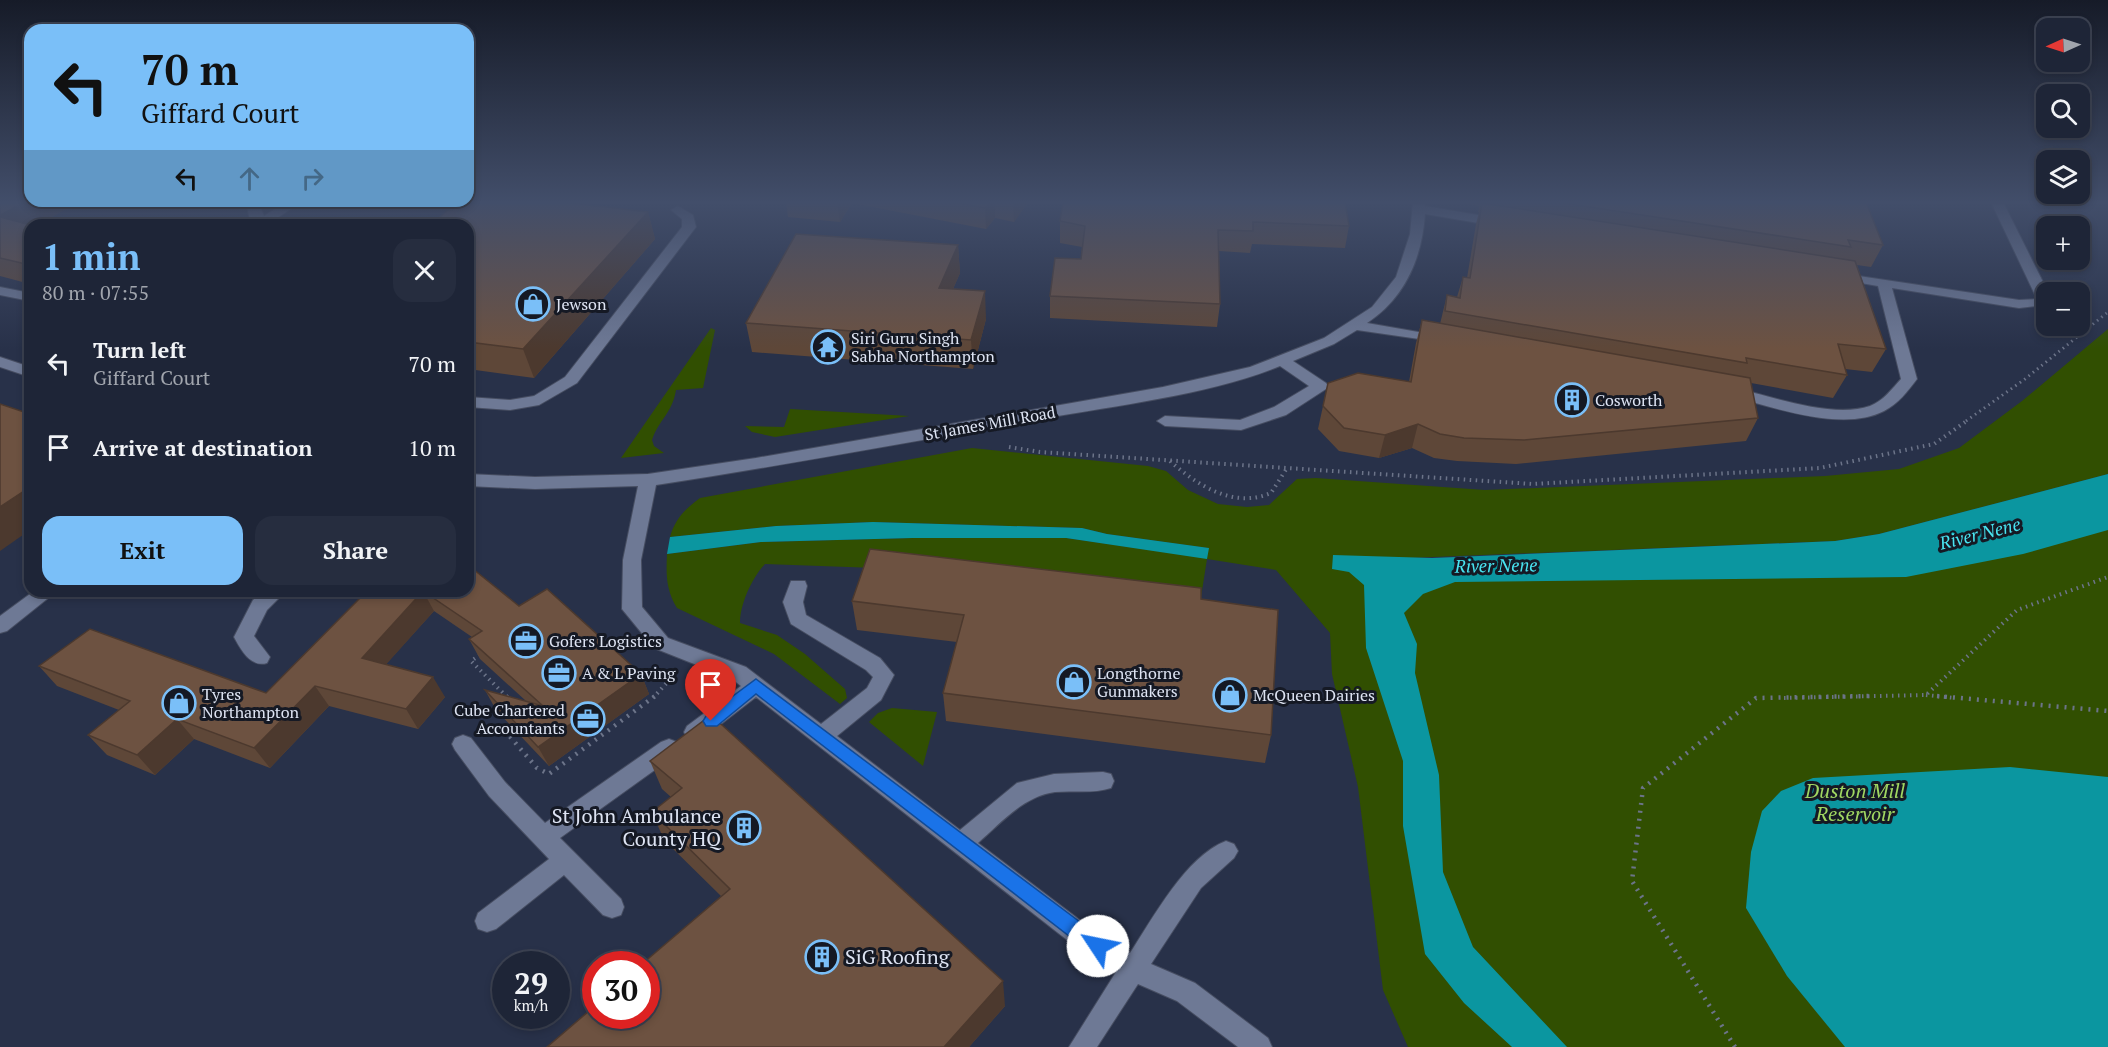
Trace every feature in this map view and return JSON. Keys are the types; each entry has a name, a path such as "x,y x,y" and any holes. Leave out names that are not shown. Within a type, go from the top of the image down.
{"street":[{"path":"474,402 510,405 539,400 571,380 671,251"},
{"name":"St James Mill Road","path":"474,480 535,483 648,480 756,464 1163,392 1255,371 1329,341 1377,310 1403,278 1412,251"},
{"path":"1824,273 2019,304 2036,304 2045,301 2021,251"},
{"path":"1716,389 1792,407 1860,414 1875,410 1892,400 1909,379 1884,283"},
{"path":"0,291 24,296"},
{"path":"1355,325 1461,344"},
{"path":"1165,421 1241,425 1280,411 1320,386 1283,361"},
{"path":"0,362 24,368"},
{"path":"648,480 632,560 632,609 660,643 739,673 1080,935 1133,969 1186,992 1251,1045"},
{"path":"798,586 792,602 798,619 873,664 884,675 874,694 821,736"},
{"path":"0,626 39,597"},
{"path":"260,657 244,637 260,605 269,597"},
{"path":"543,837 560,827 634,771 711,721 756,686"},
{"path":"463,744 498,789 612,907"},
{"path":"961,843 1025,790 1054,783 1103,781"},
{"path":"1082,1047 1193,880 1226,851"},
{"path":"487,921 565,860"}],"path":[{"path":"1007,446 1040,452 1533,484 1820,468 1934,444 2025,379 2108,312"},
{"path":"1170,460 1195,484 1216,494 1241,498 1264,495 1274,490 1287,468"},
{"path":"1926,695 2017,610 2108,577"},
{"path":"489,649 471,660 511,701"},
{"path":"520,722 506,732 537,768 549,774 650,701 674,676"},
{"path":"1736,1047 1632,881 1643,788 1756,698 1926,695 2108,711"}],"green space":[{"path":"711,328 715,330 703,388 676,390 672,405 652,440 654,446 664,453 621,458"},
{"name":"Duston Mill Reservoir","path":"2108,329 2108,474 1879,534 1835,541 1408,558 1412,568 1851,559 2108,502 2108,1047 1408,1047 1383,990 1358,787 1332,674 1330,633 1276,570 1207,559 1198,616 876,568 765,564 748,592 742,608 740,623 777,635 805,654 845,689 847,698 840,704 774,654 677,608 667,582 667,554 761,542 913,538 1066,538 1207,558 1208,548 1107,534 1082,528 873,522 776,526 670,537 681,515 700,498 972,448 1148,466 1166,471 1188,490 1218,504 1247,507 1269,505 1297,479 1316,478 1485,490 1825,476 1899,469 1959,448 2022,401"},
{"path":"790,409 909,416 775,437 752,432 745,426 784,427"},
{"path":"892,708 937,712 923,766 869,722 878,713"}],"water":[{"name":"River Nene","path":"2108,474 2108,530 2023,554 1906,577 1455,582 1423,594 1404,613 1417,644 1415,673 1439,775 1443,872 1473,947 1567,1047 1512,1047 1464,1003 1425,954 1403,826 1403,761 1366,648 1364,585 1349,572 1332,569 1333,555 1432,558 1835,541 1879,534"},
{"path":"873,522 1082,528 1107,534 1209,548 1207,559 1066,538 913,538 761,542 667,554 670,537 776,526"},
{"name":"Duston Mill Reservoir","path":"2010,767 2108,777 2108,1047 1845,1047 1787,976 1746,908 1751,852 1762,811 1781,791 1813,778"}],"building":[{"path":"0,251 24,251 24,264 0,258"},
{"path":"474,251 613,251 523,349 474,343"},
{"path":"787,251 955,251 939,288 985,291 971,340 746,323"},
{"path":"1082,251 1219,251 1220,304 1050,296 1055,258 1081,259"},
{"path":"1474,251 1790,251 1855,261 1886,349 1838,344 1847,375 1746,358 1747,363 1445,311 1447,295 1460,298 1463,277 1470,278"},
{"name":"Cosworth","path":"1422,320 1750,378 1758,418 1524,440 1464,438 1440,434 1418,424 1385,435 1344,428 1323,406 1328,383 1358,373 1411,382"},
{"path":"0,404 24,412 24,491 0,507"},
{"path":"870,549 1201,588 1201,599 1278,610 1271,735 943,693 964,615 852,601"},
{"path":"474,570 519,606 547,589 641,674 538,747 485,690 543,706 469,639 482,631 432,597 474,597"},
{"path":"361,597 418,597 362,658 433,677 406,709 315,686 254,748 177,719 137,755 88,735 130,701 39,666 90,629 266,693"},
{"name":"SiG Roofing","path":"711,715 1003,981 944,1047 547,1047 582,1017 582,1029 660,1029 660,951 657,951 730,889 652,812 682,788 650,761"}],"place":[{"name":"Jewson","path":"533,304"},
{"name":"Siri Guru Singh Sabha Northampton","path":"828,347"},
{"name":"Cosworth","path":"1572,400"},
{"name":"Gofers Logistics","path":"526,641"},
{"name":"A & L Paving","path":"559,673"},
{"name":"Longthorne Gunmakers","path":"1074,682"},
{"name":"McQueen Dairies","path":"1230,695"},
{"name":"Tyres Northampton","path":"179,703"},
{"name":"Cube Chartered Accountants","path":"588,719"},
{"name":"St John Ambulance County HQ","path":"744,828"},
{"name":"SiG Roofing","path":"822,957"}],"route":[{"path":"711,721 756,686 1080,935 1098,946"}]}
